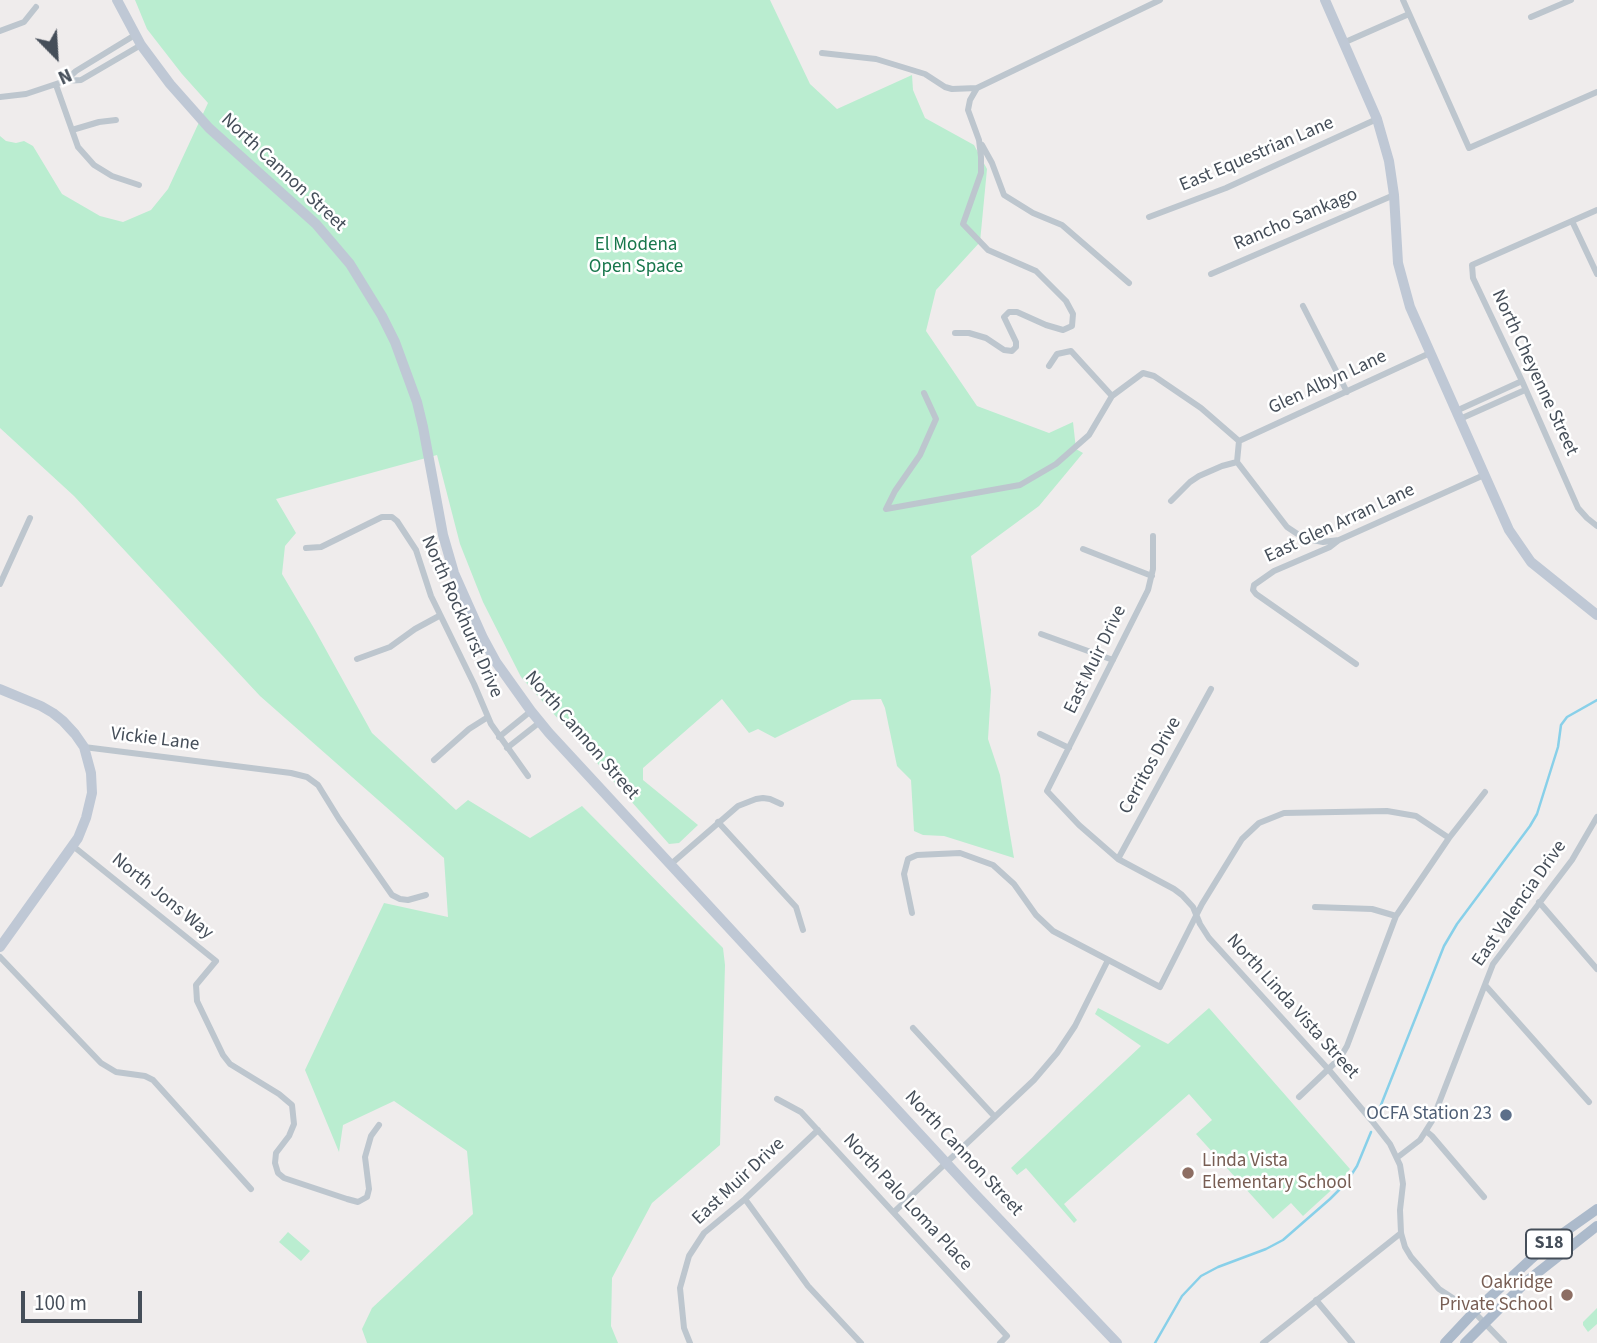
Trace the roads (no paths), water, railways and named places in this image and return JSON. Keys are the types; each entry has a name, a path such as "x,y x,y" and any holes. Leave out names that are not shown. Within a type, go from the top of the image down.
{"main road":[{"name":"North Cannon Street","path":"117,0 141,45 170,84 209,128 295,203 328,237 356,274 382,316 400,354 417,402 443,536 454,573 496,662 531,711 946,1163 1118,1343"},
{"path":"1325,0 1377,120 1390,161 1398,263 1410,307 1430,353 1509,530 1531,562 1597,615"},
{"path":"0,689 41,706 63,721 84,747 91,773 92,793 78,838 0,947"},
{"name":"S18","path":"1445,1343 1474,1312 1552,1241 1597,1209"},
{"name":"S18","path":"1465,1343 1540,1270 1597,1226"}],"street":[{"path":"822,54 876,59 925,74 945,87 977,88 1160,0"},
{"path":"1402,0 1469,148 1597,92"},
{"path":"1531,17 1571,0"},
{"path":"0,32 24,22 36,8"},
{"path":"1343,43 1409,14"},
{"path":"65,82 76,71 135,35"},
{"path":"0,97 26,94 81,80 141,45"},
{"path":"56,85 78,146 94,165 112,176 139,185"},
{"path":"977,88 968,110 1004,195 1032,213 1062,225 1129,283"},
{"path":"72,130 116,120"},
{"name":"East Equestrian Lane","path":"1149,217 1226,188 1377,120"},
{"path":"955,333 978,335 1004,350 1012,351 1016,342 1004,317 1009,312 1017,312 1046,326 1063,330 1072,326 1073,314 1066,302 1036,271 988,250 963,224 981,173 979,140"},
{"name":"Rancho Sankago","path":"1211,274 1394,195"},
{"path":"1597,210 1572,221 1597,274"},
{"name":"North Cheyenne Street","path":"1572,221 1472,265 1472,278 1522,381 1578,508 1597,526"},
{"path":"1303,306 1347,392"},
{"path":"1049,366 1057,354 1071,351 1112,396"},
{"name":"Glen Albyn Lane","path":"1239,441 1430,353"},
{"path":"924,393 936,419 920,455 886,509 1020,485 1056,464 1089,435 1112,396 1143,373 1154,376 1201,408 1239,441 1237,462 1287,527 1312,540 1339,540"},
{"path":"1458,415 1522,381"},
{"path":"1458,415 1525,390"},
{"path":"1171,501 1199,476 1211,469 1237,462"},
{"name":"East Glen Arran Lane","path":"1356,664 1256,594 1253,590 1256,583 1274,571 1330,547 1339,540 1484,475"},
{"name":"North Rockhurst Drive","path":"306,548 321,547 378,518 387,516 397,521 412,543 430,596 488,718 528,776"},
{"path":"0,583 30,518"},
{"name":"East Muir Drive","path":"1047,791 1148,590 1152,576 1153,537"},
{"path":"1083,549 1152,576"},
{"path":"357,659 390,647 439,616"},
{"path":"1041,634 1113,660"},
{"name":"Cerritos Drive","path":"1118,859 1211,689"},
{"path":"499,737 531,711"},
{"path":"435,760 469,729 488,718"},
{"path":"508,748 540,722"},
{"path":"1040,734 1069,748"},
{"name":"Vickie Lane","path":"84,747 307,777 314,781 392,895 408,900 426,895"},
{"name":"North Linda Vista Street","path":"1047,791 1079,825 1118,859 1174,888 1189,901 1209,938 1329,1070 1398,1157 1403,1184 1401,1233 1411,1257 1439,1289 1474,1312 1504,1343"},
{"path":"1299,1097 1340,1058 1347,1046 1396,916 1449,838 1485,792"},
{"path":"671,864 738,806 756,799 770,799 781,804"},
{"path":"912,913 904,874 908,859 917,855 960,853 993,865 1014,884 1036,915 1053,931 1160,987 1196,914 1242,839 1259,823 1284,813 1387,811 1416,816 1449,838"},
{"name":"East Valencia Drive","path":"1398,1157 1413,1147 1426,1131 1493,964 1572,860 1597,817"},
{"path":"718,822 796,907 803,930"},
{"name":"North Jons Way","path":"73,846 216,961 196,985 197,1001 223,1055 230,1063 292,1105 294,1124 276,1153 278,1173 284,1178 358,1202 367,1197 369,1189 365,1157 370,1136 379,1125"},
{"path":"1539,902 1597,969"},
{"path":"1315,907 1372,909 1396,916"},
{"path":"0,957 101,1063 116,1072 145,1076 153,1080 251,1189"},
{"path":"894,1212 1034,1080 1075,1026 1108,961"},
{"path":"1485,985 1589,1102"},
{"path":"913,1028 995,1116"},
{"name":"North Palo Loma Place","path":"777,1099 802,1112 894,1212 1007,1336 1000,1343"},
{"name":"East Muir Drive","path":"690,1343 684,1328 680,1288 689,1256 704,1233 745,1199 818,1130"},
{"path":"1426,1131 1484,1197"},
{"path":"745,1199 808,1286 861,1343"},
{"path":"1263,1343 1401,1233"},
{"path":"1316,1300 1352,1343"}],"waterway":[{"path":"1377,1115 1444,946 1537,814 1558,747 1561,725 1567,717 1597,700"},
{"path":"1155,1343 1182,1296 1201,1276 1283,1240 1330,1199 1346,1183 1357,1166 1371,1132"}],"place":[{"name":"OCFA Station 23","path":"1506,1115"},
{"name":"Linda Vista Elementary School","path":"1188,1173"},
{"name":"Oakridge Private School","path":"1567,1295"}],"park label":[{"name":"El Modena Open Space","path":"636,257"}]}
